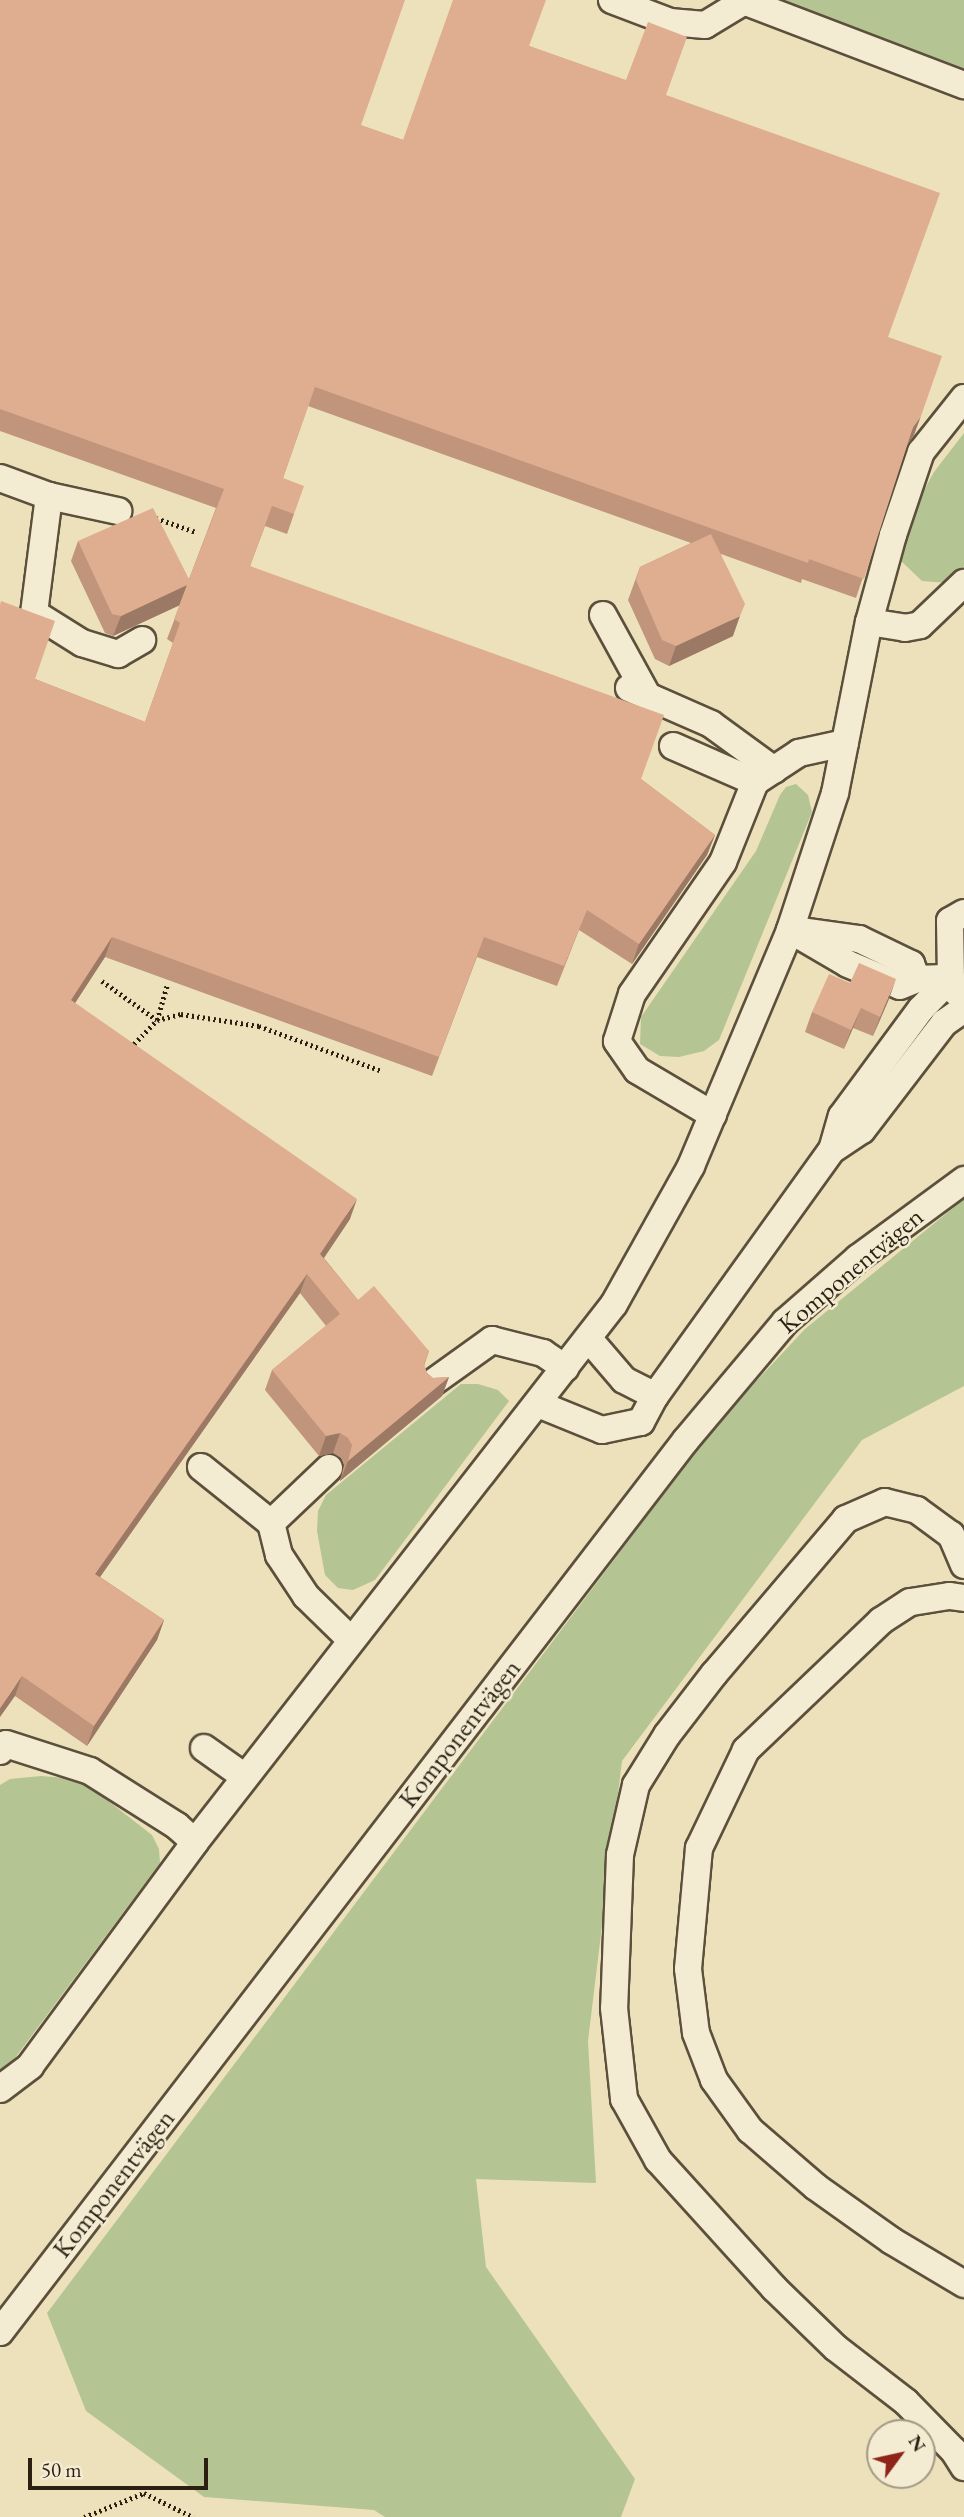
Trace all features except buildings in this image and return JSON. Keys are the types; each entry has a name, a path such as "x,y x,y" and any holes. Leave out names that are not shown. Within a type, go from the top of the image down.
{"street":[{"path":"612,0 670,22 705,25 742,1 964,85"},
{"path":"0,2089 30,2066 195,1842 614,1304 675,1196 713,1115 790,930 835,793 869,622 921,452 964,398"},
{"path":"0,478 49,496 118,511"},
{"path":"49,496 34,612 82,643 118,654 142,640"},
{"path":"869,622 905,628 920,625 964,583"},
{"path":"603,615 638,693 711,724 765,776"},
{"path":"713,1115 637,1070 617,1041 632,994 723,862 765,776 799,753 845,743"},
{"path":"673,746 765,776"},
{"path":"832,1150 862,1130 944,1023 964,1008 951,978 950,921 964,913"},
{"path":"790,930 859,939 911,964 917,979 951,978"},
{"path":"538,1404 602,1430 641,1422 654,1396 832,1150 842,1116 922,1009 951,978"},
{"name":"Komponentvägen","path":"0,2332 686,1440 785,1322 858,1258 964,1180"},
{"path":"588,1338 624,1380 654,1396"},
{"path":"432,1383 492,1340 543,1353 565,1368"},
{"path":"201,1467 271,1522 279,1555 306,1596 351,1640"},
{"path":"271,1522 329,1468"},
{"path":"964,1565 951,1535 917,1510 885,1502 846,1519 714,1674 667,1735 636,1785 620,1854 614,2008 624,2099 658,2160 774,2288 836,2347 906,2402 954,2451 964,2467"},
{"path":"964,1598 949,1596 910,1602 881,1622 746,1750 699,1848 688,1969 696,2033 714,2080 750,2130 816,2187 892,2241 964,2284"},
{"path":"0,1751 6,1744 89,1771 177,1826 195,1842"},
{"path":"204,1748 245,1777"}],"path":[{"path":"118,511 137,511 196,532"},
{"path":"103,981 157,1020 181,1014 259,1026 382,1071"},
{"path":"125,1054 157,1020 167,985"},
{"path":"84,2517 144,2493 193,2517"}],"green space":[{"path":"777,0 964,0 964,73"},
{"path":"964,433 964,566 949,583 922,581 899,559 912,512 934,472"},
{"path":"796,784 808,795 812,812 719,1040 704,1051 679,1057 660,1056 640,1044 641,1017 756,851 780,795 786,787"},
{"path":"964,1199 964,1386 862,1440 622,1761 588,2041 596,2183 476,2179 486,2267 635,2479 621,2517 385,2517 374,2510 204,2497 86,2411 47,2313 717,1423 805,1329"},
{"path":"461,1384 478,1384 498,1390 509,1401 375,1580 353,1590 338,1588 325,1575 317,1531 318,1511 326,1495"},
{"path":"41,1776 66,1778 89,1786 152,1835 159,1849 160,1863 15,2058 0,2070 0,1785 10,1779"}]}
